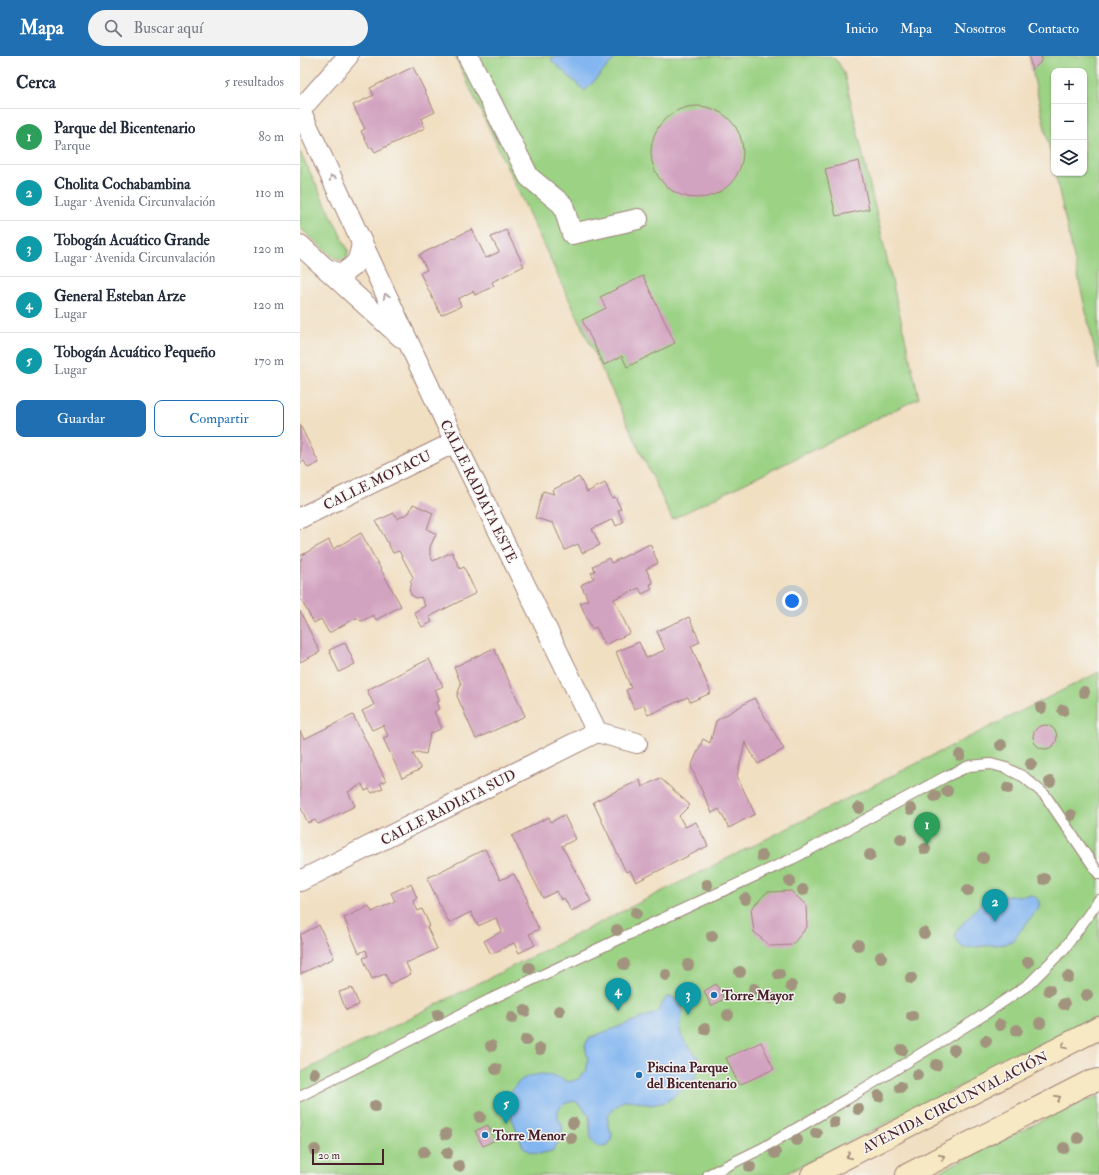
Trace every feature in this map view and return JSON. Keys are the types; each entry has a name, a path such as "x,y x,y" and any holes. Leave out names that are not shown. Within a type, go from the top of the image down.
{"main road":[{"name":"AVENIDA CIRCUNVALACIÓN","path":"812,1175 1099,1028"},
{"path":"907,1175 1087,1083 1099,1080"}],"street":[{"path":"348,56 300,110 409,344"},
{"path":"468,56 529,177 563,205 572,234 638,219"},
{"path":"327,270 341,274 351,268 360,258 362,244"},
{"name":"CALLE RADIATA ESTE","path":"300,245 409,344 596,732"},
{"name":"CALLE MOTACU","path":"300,518 455,442"},
{"path":"596,732 637,743"},
{"name":"CALLE RADIATA SUD","path":"300,881 596,732"}],"lane":[{"path":"300,1096 489,1000 794,858 945,777 969,766 991,764 1006,768 1024,777 1045,795 1099,874"},
{"path":"708,1175 763,1148 847,1099 979,1018 1030,984 1064,949 1099,900"}],"green space":[{"path":"455,56 831,56 838,62 844,73 919,398 672,519"},
{"path":"1029,56 1099,56 1099,370 1056,176 1087,176 1087,68 1051,68 1051,155"},
{"path":"300,152 348,250 347,257 342,260 336,259 300,228"},
{"path":"1099,672 1099,1017 783,1175 300,1175 300,1073"},
{"path":"1099,1096 1099,1175 932,1175 1075,1104"}],"water":[{"path":"554,56 617,56 585,91 551,60"},
{"path":"1033,895 1038,900 1039,908 1012,941 1005,944 963,948 957,942 955,935 957,930 983,901 990,897"},
{"name":"Piscina Parque del Bicentenario","path":"667,997 673,997 683,1010 680,1032 684,1040 698,1057 699,1066 696,1076 690,1084 666,1102 651,1105 631,1100 623,1101 608,1115 608,1124 612,1135 608,1146 600,1147 595,1145 591,1139 589,1116 582,1106 574,1101 564,1104 558,1110 558,1118 563,1127 560,1140 552,1151 539,1154 530,1152 523,1147 508,1108 509,1098 513,1088 521,1080 529,1076 541,1074 553,1075 569,1082 578,1079 586,1072 588,1061 585,1045 589,1038 655,1013"}],"building":[{"path":"1029,56 1042,56 1040,63 1032,70"},
{"path":"413,67 435,112 421,119 425,128 375,152 372,147 370,149 361,131 365,129 353,105 374,95 370,88"},
{"path":"697,106 715,110 729,120 739,134 743,152 739,170 729,184 715,194 697,198 679,194 665,184 655,170 651,152 655,134 665,120 679,110"},
{"path":"859,161 869,209 836,216 825,169"},
{"path":"472,229 486,258 499,252 491,237 506,230 524,266 492,282 494,286 475,295 473,291 458,299 461,306 441,315 420,273 427,270 419,255"},
{"path":"643,276 675,343 627,367 622,356 604,365 582,320 606,308 600,297"},
{"path":"300,425 319,463 308,468 304,461 300,463"},
{"path":"579,477 587,492 605,483 612,498 615,497 621,509 618,510 623,522 616,526 613,519 592,529 600,545 582,553 578,544 565,550 553,523 535,518 543,491 554,494 552,490"},
{"path":"413,504 433,513 427,529 436,534 430,547 430,555 433,561 452,552 460,569 464,567 476,593 429,617 432,622 422,627 414,612 425,606 421,597 416,598 411,595 409,589 412,584 410,582 413,577 399,551 393,553 376,521 394,513 397,519 409,513"},
{"path":"361,533 401,606 376,620 373,615 362,621 356,618 329,633 321,619 314,623 300,598 300,560 302,559 300,556 329,540 333,549"},
{"path":"650,544 658,563 646,569 653,583 650,584 652,589 642,594 639,588 614,599 630,633 605,645 596,627 592,629 580,603 588,600 581,585 594,578 591,573 595,571 593,566 609,558 611,563"},
{"path":"300,611 320,652 300,662"},
{"path":"689,617 700,642 691,646 711,693 690,702 688,697 648,715 644,705 634,709 626,690 631,688 616,652 639,642 646,658 665,650 657,631"},
{"path":"345,643 355,664 339,672 329,650"},
{"path":"494,648 525,716 476,739 457,696 461,684 454,667"},
{"path":"429,659 443,686 435,690 440,701 436,702 439,709 434,712 442,728 430,734 426,754 417,752 413,754 421,769 402,778 383,738 388,736 383,725 372,730 362,711 374,705 367,690"},
{"path":"754,698 784,749 758,764 745,742 737,776 755,814 729,828 719,809 712,813 691,767 703,739 710,743 716,721"},
{"path":"353,715 386,781 380,783 383,788 372,793 369,789 365,791 362,784 348,792 355,806 318,824 315,820 308,823 300,806 300,731 304,739"},
{"path":"1045,725 1050,726 1056,732 1056,742 1050,748 1045,749 1040,748 1034,742 1033,737 1034,732 1040,726"},
{"path":"660,778 690,805 679,816 685,827 696,822 708,846 636,882 630,870 626,872 593,802 640,780 642,787"},
{"path":"564,815 576,839 562,846 591,901 571,911 564,898 561,900 557,891 543,898 512,836 549,817 551,822"},
{"path":"485,849 500,880 514,874 528,901 526,902 539,929 529,934 535,945 519,953 514,943 491,954 484,941 502,931 496,918 478,926 471,912 449,923 427,878"},
{"path":"411,884 417,898 413,901 418,911 422,909 430,926 427,927 437,949 406,963 411,974 390,984 385,974 372,979 363,958 368,956 366,950 359,953 344,918 369,906 372,912 395,901 391,893"},
{"path":"791,891 806,905 807,927 792,945 770,946 754,932 751,909 767,892"},
{"path":"319,925 334,958 300,974 300,935"},
{"name":"Torre Mayor","path":"716,984 724,999 711,1006 704,991"},
{"path":"352,988 359,1005 346,1010 339,992"},
{"path":"761,1042 774,1069 739,1085 726,1058"},
{"name":"Torre Menor","path":"488,1125 495,1140 483,1146 475,1131"}],"place":[{"name":"Parque del Bicentenario","path":"927,845"},
{"name":"Cholita Cochabambina","path":"995,922"},
{"name":"Torre Mayor","path":"714,995"},
{"name":"General Esteban Arze","path":"618,1011"},
{"name":"Tobogán Acuático Grande","path":"688,1015"},
{"name":"Piscina Parque del Bicentenario","path":"639,1075"},
{"name":"Tobogán Acuático Pequeño","path":"506,1124"},
{"name":"Torre Menor","path":"485,1135"}]}
